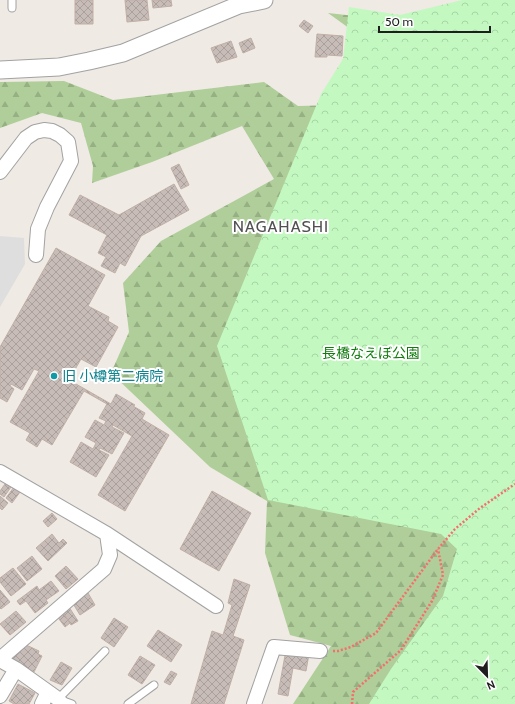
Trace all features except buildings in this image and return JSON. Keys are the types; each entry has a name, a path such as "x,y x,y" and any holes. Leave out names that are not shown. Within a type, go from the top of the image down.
{"street":[{"path":"0,70 10,71 59,67 123,53 240,5 264,0"},
{"path":"0,172 26,138 35,132 44,130 52,131 60,135 68,142 71,161 47,207 38,229 36,254"},
{"path":"0,472 107,534 216,606"},
{"path":"52,700 16,669 0,659 104,569 110,555 107,534"},
{"path":"254,704 274,647 320,651"},
{"path":"0,696 16,669"}],"lane":[{"path":"52,700 105,652"},
{"path":"128,704 154,685"},
{"path":"52,700 72,704"}],"path":[{"path":"320,651 338,651 351,647 376,633 438,549 455,529 480,508 515,484"},
{"path":"352,704 353,692 401,650 432,601 443,575 438,549"}],"green space":[{"name":"長橋なえぼ公園","path":"462,0 515,0 515,704 369,704 391,669 443,596 457,549 441,534 268,500 217,346 321,94 343,59 349,7 400,15"},
{"name":"長橋なえぼ公園","path":"515,0 515,704 293,704 331,646 290,635 265,553 267,501 210,467 111,373 129,332 123,283 161,241 274,179 242,126 152,162 92,183 93,166 81,123 42,113 0,128 0,82 64,81 113,100 264,82 298,106 337,105 378,49 328,13 418,23"}],"shaded area":[{"path":"0,236 24,238 25,264 0,307"}],"place":[{"name":"旧 小樽第二病院","path":"54,376"}],"district":[{"name":"NAGAHASHI","path":"281,226"}]}
